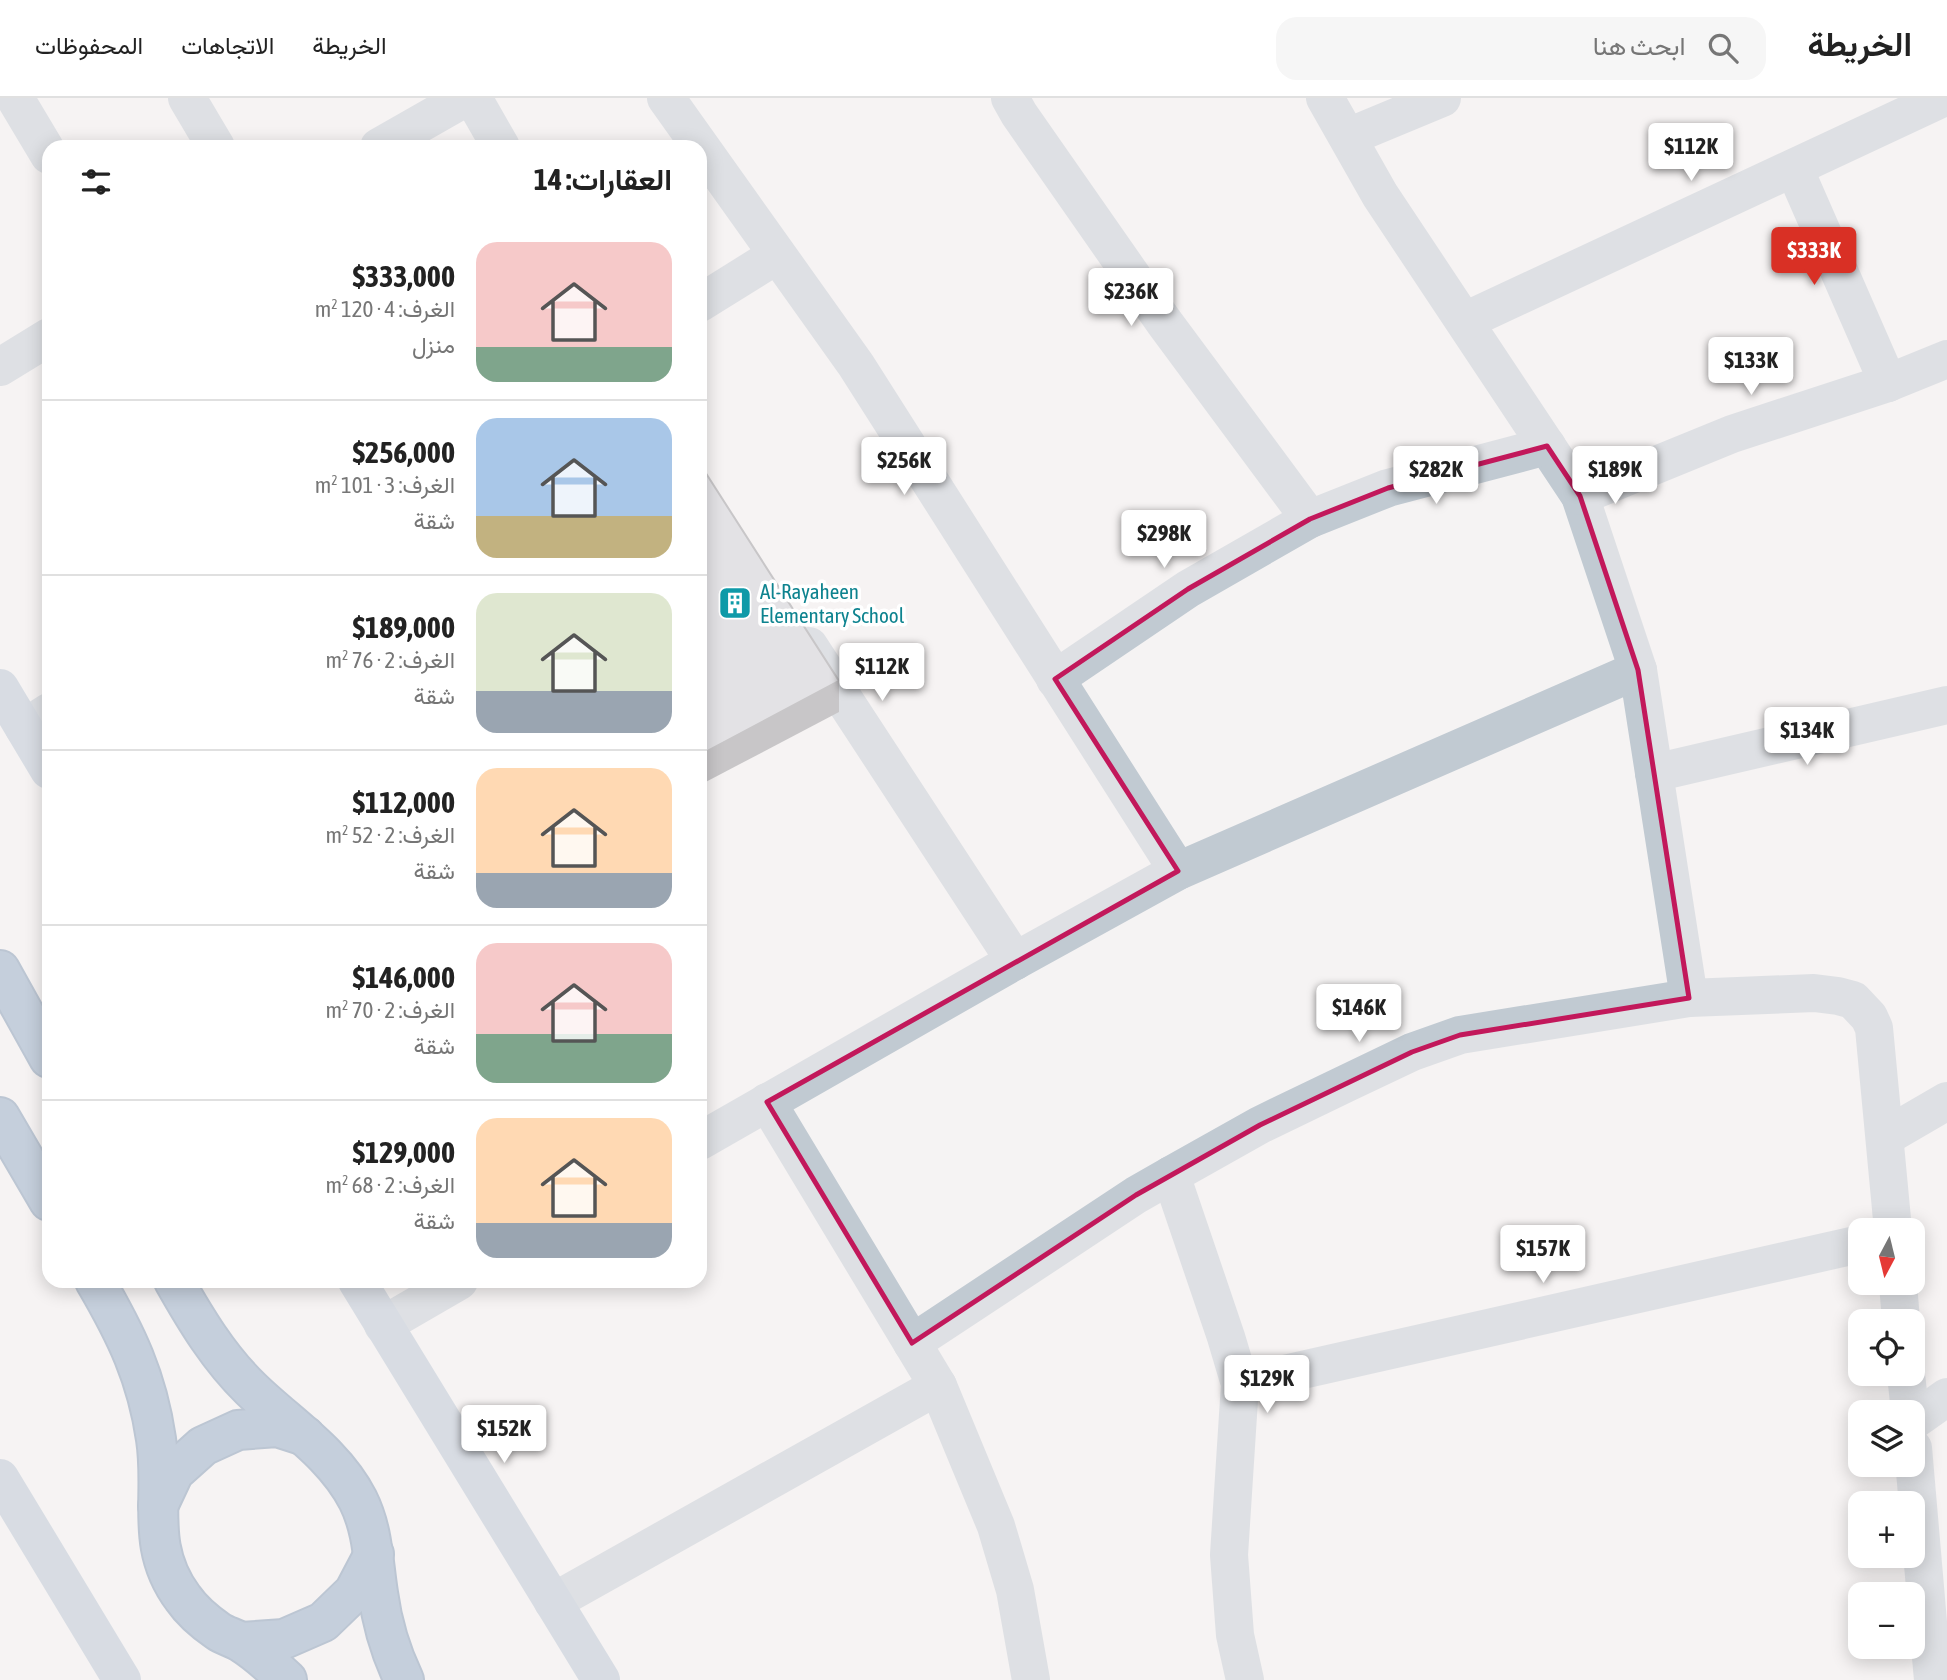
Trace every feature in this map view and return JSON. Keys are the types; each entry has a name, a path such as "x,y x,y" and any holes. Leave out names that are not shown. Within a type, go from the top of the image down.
{"highway":[{"path":"0,971 42,1046"},
{"path":"0,1117 42,1189"},
{"path":"99,1288 121,1327 143,1378 157,1441 158,1531 161,1555 170,1578 183,1599 200,1617 241,1642 287,1680"},
{"path":"178,1288 203,1331 225,1360 276,1413 326,1455 358,1500 374,1554 385,1632 404,1680"},
{"path":"158,1507 174,1472 202,1446 238,1430 277,1427 305,1436"},
{"path":"241,1642 284,1639 323,1622 354,1592 374,1554"}],"main road":[{"path":"0,688 36,720 42,743"},
{"path":"361,1288 601,1680"},
{"path":"0,1478 122,1680"}],"street":[{"path":"15,98 42,143"},
{"path":"187,98 212,140"},
{"path":"391,140 465,98"},
{"path":"473,98 497,140"},
{"path":"666,98 696,140"},
{"path":"1010,98 1164,322 1310,519"},
{"path":"1325,98 1380,195 1580,496 1638,670 1689,998"},
{"path":"1348,137 1442,98"},
{"path":"1465,321 1943,98"},
{"path":"707,156 856,365 1178,871"},
{"path":"1794,168 1888,383"},
{"path":"707,299 777,255"},
{"path":"0,367 42,341"},
{"path":"1580,496 1732,434 1888,383 1947,359"},
{"path":"1055,679 1188,589 1310,519 1388,488 1547,446"},
{"path":"790,617 1015,961"},
{"path":"707,1137 1178,871 1638,670"},
{"path":"1654,773 1947,705"},
{"path":"912,1343 1136,1195 1261,1125 1412,1052 1460,1035 1689,998 1814,993 1853,1000 1869,1017 1874,1028 1892,1218"},
{"path":"1885,1137 1947,1101"},
{"path":"767,1102 938,1386 996,1526 1015,1590 1031,1680"},
{"path":"1171,1175 1240,1384 1229,1555 1235,1635 1245,1680"},
{"path":"1240,1384 1848,1247"},
{"path":"383,1325 447,1288"},
{"path":"554,1602 938,1386"},
{"path":"1925,1413 1947,1397"},
{"path":"1916,1477 1933,1680"}],"highlighted area":[{"path":"1547,446 1580,496 1638,670 1689,998 1460,1035 1412,1052 1260,1125 1136,1195 912,1343 767,1102 1178,871 1055,679 1188,589 1310,519 1388,488"}],"building":[{"name":"Al-Rayaheen Elementary School","path":"707,475 839,681 707,751"}],"place":[{"name":"Al-Rayaheen Elementary School","path":"735,603"}]}
